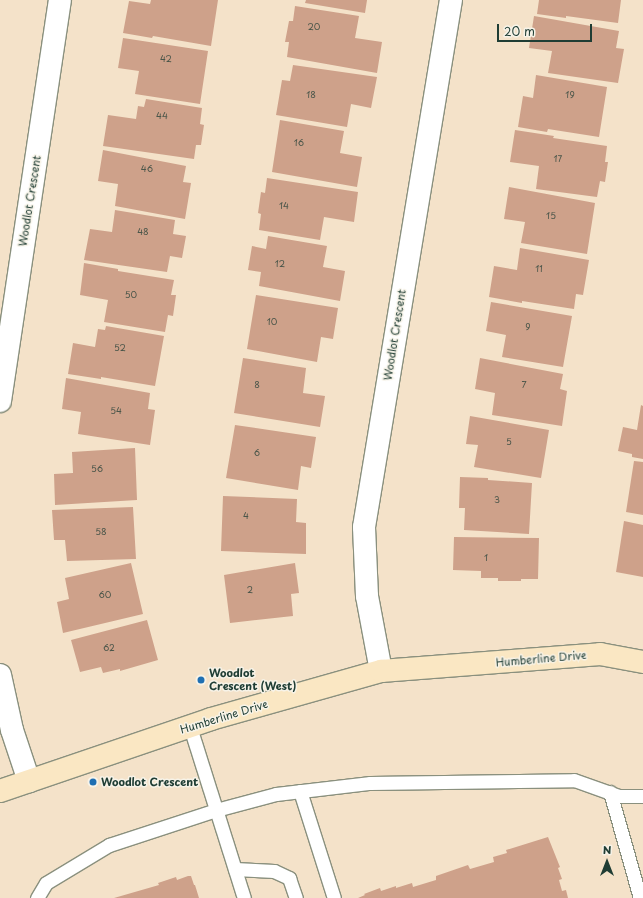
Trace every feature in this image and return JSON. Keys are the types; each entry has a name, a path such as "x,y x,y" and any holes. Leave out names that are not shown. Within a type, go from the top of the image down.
{"street":[{"name":"Woodlot Crescent","path":"0,401 60,0"},
{"name":"Woodlot Crescent","path":"381,671 367,596 364,527 451,0"},
{"name":"Humberline Drive","path":"0,791 211,719 381,671 600,654 643,662"},
{"path":"0,676 12,730 29,781"}],"lane":[{"path":"190,727 244,898"},
{"path":"37,898 46,883 108,845 216,810 276,794 370,783 574,780 620,796 643,796"},
{"path":"300,791 334,898"},
{"path":"610,792 640,898"},
{"path":"235,869 274,871 289,878 296,898"}],"building":[{"path":"151,0 218,0 211,46 153,36 152,38 123,33 129,1 150,4"},
{"path":"306,0 367,0 365,13 305,3"},
{"path":"539,0 621,0 618,23 566,16 566,18 537,14"},
{"path":"295,6 359,16 355,38 382,42 377,73 287,57 289,42 285,42 289,21 293,21"},
{"path":"534,16 619,31 616,48 624,49 618,83 548,73 552,51 529,48"},
{"path":"123,38 208,51 200,104 135,94 139,71 118,68"},
{"path":"293,65 377,77 371,108 351,104 347,127 276,115 282,80 290,81"},
{"path":"536,75 607,87 599,137 548,129 547,132 518,127 523,96 533,98"},
{"path":"146,99 202,108 200,124 204,125 201,145 196,145 194,159 103,146 108,115 136,119 138,106 144,107"},
{"path":"280,120 344,131 340,153 362,157 357,187 272,172"},
{"path":"515,130 554,136 553,138 607,146 605,162 608,162 605,182 600,181 597,197 536,189 539,166 510,162"},
{"path":"103,150 186,166 183,182 191,183 185,219 115,206 118,184 98,181"},
{"path":"267,178 358,192 354,222 324,217 320,240 259,230 261,214 258,213 261,192 265,193"},
{"path":"509,187 595,203 587,254 521,243 525,222 504,219"},
{"path":"115,210 175,220 173,234 186,236 182,258 170,256 167,272 84,260 90,229 112,232"},
{"path":"268,236 327,246 323,267 345,271 340,301 259,286 261,272 248,270 252,246 266,249"},
{"path":"520,248 589,260 583,295 576,294 574,309 522,301 522,303 489,297 494,266 517,270"},
{"path":"84,263 118,269 118,271 174,280 171,295 176,295 173,316 168,315 165,332 104,322 108,300 80,295"},
{"path":"256,295 338,308 333,339 321,337 317,362 247,349"},
{"path":"491,302 572,316 563,367 502,357 506,335 486,331"},
{"path":"106,326 164,336 155,386 101,377 101,379 68,374 73,343 95,347 98,329 105,330"},
{"path":"243,358 306,368 303,393 325,396 320,427 234,413"},
{"path":"480,358 563,374 560,389 567,391 562,426 492,415 495,393 475,389"},
{"path":"66,378 150,393 148,409 155,410 150,445 78,434 81,412 62,409"},
{"path":"641,405 643,406 643,459 632,457 632,454 618,451 623,427 637,430"},
{"path":"470,416 549,430 541,478 474,467 478,445 466,444"},
{"path":"235,425 316,437 311,468 301,466 298,490 226,478"},
{"path":"135,448 137,500 55,505 54,474 73,473 72,452"},
{"path":"634,461 643,462 643,515 626,512"},
{"path":"460,477 488,478 488,480 532,483 529,534 464,530 465,508 459,508"},
{"path":"223,496 297,499 296,522 306,523 306,554 221,551"},
{"path":"133,507 136,559 67,561 65,540 54,540 52,510"},
{"path":"624,521 643,525 643,577 616,572"},
{"path":"454,537 539,538 538,579 498,581 498,578 481,578 481,571 453,570"},
{"path":"131,563 143,614 63,633 57,602 69,599 65,578"},
{"path":"295,563 299,593 291,594 293,616 230,623 224,575"},
{"path":"147,620 158,660 120,671 120,669 103,673 101,667 80,672 71,640"},
{"path":"548,837 560,867 558,868 562,879 559,880 562,891 566,890 568,898 358,898 380,888 381,891 412,883 413,887 436,880 436,876 468,865 470,869 494,862 493,857 507,853 506,850"},
{"path":"191,876 199,898 114,898 159,885 158,883 176,877 177,880"}],"place":[{"name":"Woodlot Crescent (West)","path":"201,680"},
{"name":"Woodlot Crescent","path":"93,782"}]}
